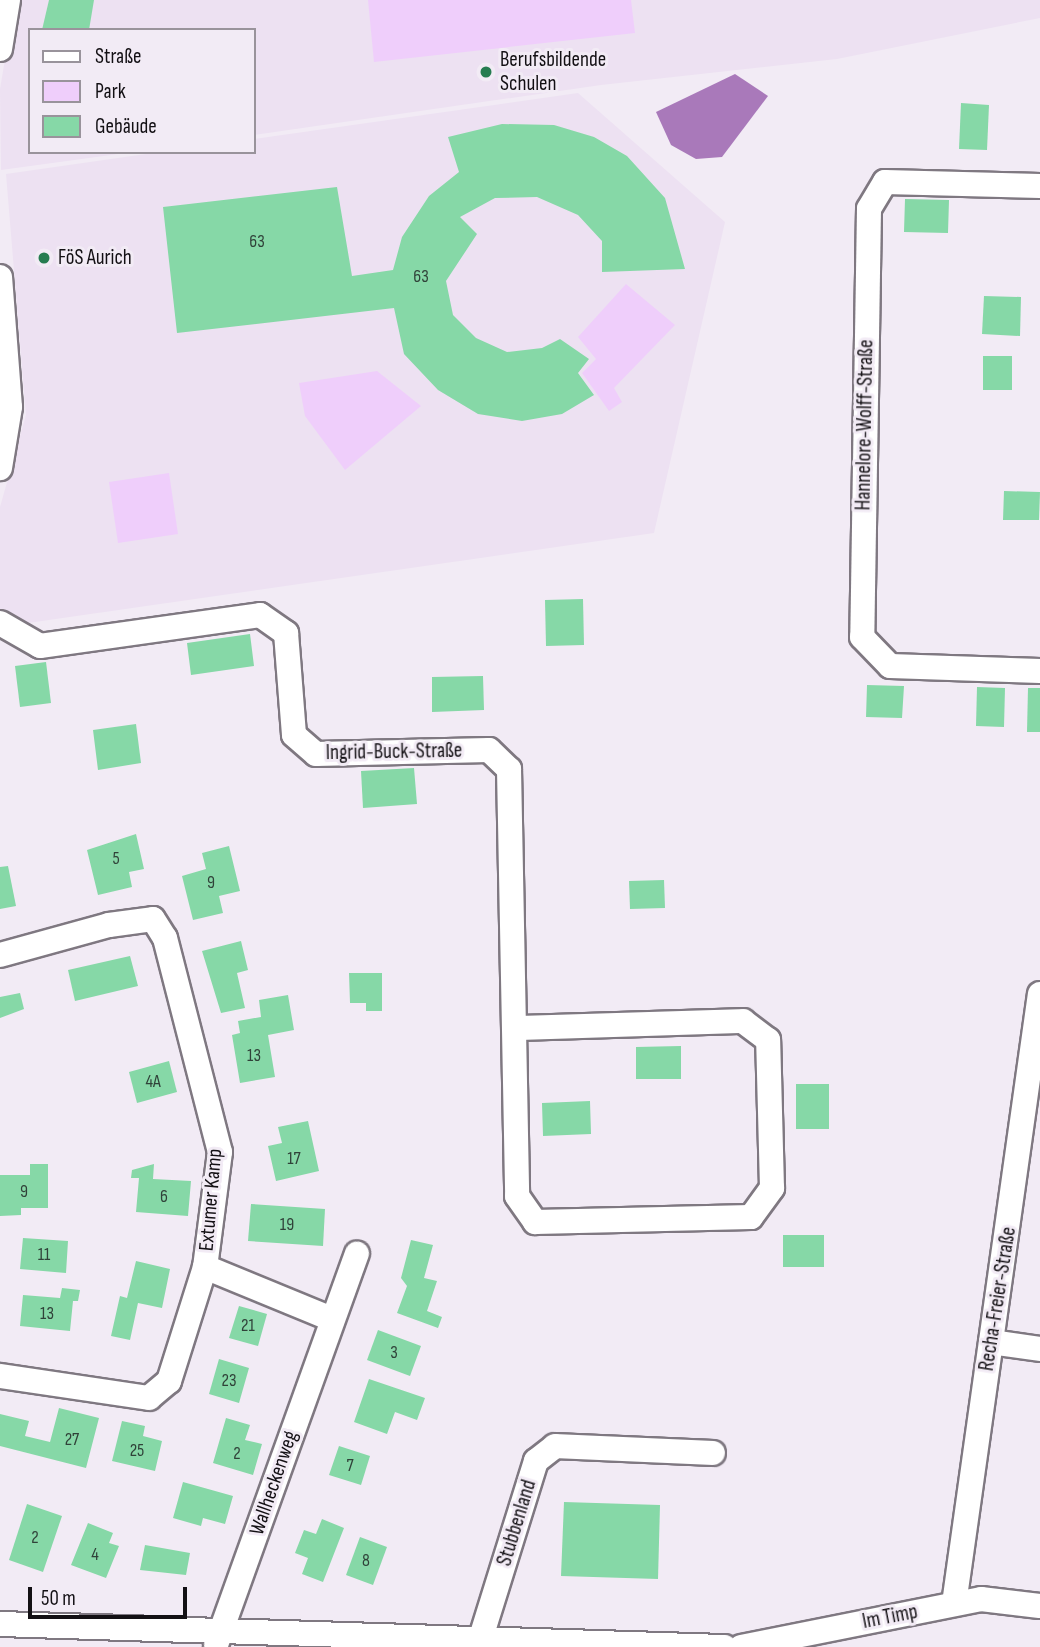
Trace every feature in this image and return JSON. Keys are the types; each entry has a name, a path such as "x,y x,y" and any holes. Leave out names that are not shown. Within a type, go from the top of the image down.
{"street":[{"path":"0,49 8,0"},
{"name":"Hannelore-Wolff-Straße","path":"1040,186 885,182 869,209 862,637 890,666 1040,671"},
{"path":"0,277 10,407 0,468"},
{"name":"Ingrid-Buck-Straße","path":"0,623 40,646 260,615 286,633 294,735 316,754 489,750 509,769 517,1196 535,1222 751,1217 772,1188 768,1040 743,1021 515,1028"},
{"name":"Extumer Kamp","path":"0,955 109,925 153,919 165,938 220,1152 205,1267 169,1381 149,1398 0,1376"},
{"name":"Recha-Freier-Straße","path":"954,1604 1040,993"},
{"name":"Wallheckenweg","path":"218,1639 357,1254"},
{"path":"205,1267 332,1319"},
{"path":"991,1342 1040,1349"},
{"name":"Stubbenland","path":"480,1644 536,1461 555,1446 713,1453"},
{"name":"Im Timp","path":"741,1647 981,1599 1040,1606"},
{"path":"0,1623 218,1639 725,1647"}],"shaded area":[{"name":"Berufsbildende Schulen","path":"15,0 1040,0 1040,18 837,59 601,85 256,135 256,28 28,28 28,154 118,154 1,170 0,89"},
{"path":"735,74 768,96 722,157 696,159 671,145 656,112"},
{"path":"578,93 725,222 654,533 0,627 0,507 26,415 6,174 146,154 256,154 256,139"}],"green space":[{"path":"368,0 631,0 635,33 374,62"},
{"path":"626,284 675,325 614,388 622,402 609,411 582,373 596,359 578,337"},
{"path":"377,371 421,406 345,470 305,416 299,383"},
{"path":"169,473 178,534 118,543 109,482"}],"building":[{"path":"49,0 94,0 89,28 42,28"},
{"path":"961,103 989,105 987,150 959,149"},
{"path":"502,124 554,125 594,137 627,156 665,198 685,269 602,272 602,241 578,215 537,197 495,198 460,217 477,234 446,281 453,315 476,338 507,352 542,348 560,339 589,359 578,373 594,395 562,414 522,421 478,414 438,390 404,354 394,308 177,333 163,207 337,187 352,276 393,270 402,237 429,196 459,172 448,137"},
{"path":"905,199 949,200 948,233 904,232"},
{"path":"984,296 1021,297 1020,336 982,334"},
{"path":"983,356 1012,356 1012,390 983,390"},
{"path":"1004,491 1040,492 1039,520 1003,520"},
{"path":"583,599 584,645 546,646 545,600"},
{"path":"250,634 254,666 191,675 187,643"},
{"path":"46,662 51,703 20,707 15,666"},
{"path":"483,676 484,710 432,712 432,677"},
{"path":"867,685 904,686 902,718 866,717"},
{"path":"977,687 1005,688 1004,727 976,726"},
{"path":"1028,688 1040,688 1040,732 1027,732"},
{"path":"136,724 141,763 98,770 93,730"},
{"path":"414,768 417,804 363,808 361,771"},
{"path":"136,834 144,869 129,872 132,887 98,895 87,850"},
{"path":"229,846 240,891 219,896 223,913 193,920 182,876 206,869 202,853"},
{"path":"8,866 16,906 0,909 0,867"},
{"path":"664,880 665,908 630,909 629,881"},
{"path":"241,941 248,970 237,973 245,1008 221,1013 202,951"},
{"path":"130,956 138,986 75,1001 68,970"},
{"path":"349,973 382,973 382,1011 366,1011 366,1003 350,1003"},
{"path":"20,993 24,1009 0,1018 0,997"},
{"path":"288,995 294,1030 268,1035 275,1077 240,1083 232,1035 240,1033 238,1021 261,1017 259,1000"},
{"path":"681,1046 681,1079 636,1079 636,1047"},
{"path":"169,1061 177,1092 137,1103 129,1072"},
{"path":"796,1084 829,1084 829,1129 796,1129"},
{"path":"590,1101 591,1134 543,1136 542,1103"},
{"path":"308,1121 319,1171 276,1181 268,1146 282,1143 278,1127"},
{"path":"30,1164 48,1164 48,1208 21,1208 21,1215 0,1216 0,1175 30,1175"},
{"path":"154,1164 153,1179 191,1181 188,1216 136,1212 139,1178 131,1178 132,1170"},
{"path":"251,1204 325,1209 323,1246 248,1241"},
{"path":"783,1235 824,1235 824,1267 783,1267"},
{"path":"23,1238 68,1241 66,1273 20,1269"},
{"path":"411,1240 433,1245 424,1278 437,1281 427,1311 442,1317 438,1328 397,1313 407,1286 401,1278"},
{"path":"136,1261 170,1269 162,1308 138,1303 130,1340 111,1336 120,1296 127,1298"},
{"path":"62,1288 80,1290 78,1301 73,1301 70,1331 20,1326 23,1295 60,1298"},
{"path":"239,1306 267,1314 258,1346 229,1338"},
{"path":"378,1330 421,1346 410,1376 367,1360"},
{"path":"219,1359 249,1368 239,1403 209,1394"},
{"path":"369,1379 425,1398 417,1420 395,1412 387,1434 354,1422"},
{"path":"59,1408 99,1418 86,1468 0,1446 0,1414 29,1421 25,1436 50,1442"},
{"path":"226,1418 250,1425 245,1440 262,1444 253,1475 213,1463"},
{"path":"122,1421 145,1426 143,1436 162,1441 155,1471 112,1461"},
{"path":"339,1446 370,1456 361,1485 329,1475"},
{"path":"183,1482 233,1496 225,1524 203,1518 201,1526 173,1518"},
{"path":"564,1502 660,1505 658,1579 561,1576"},
{"path":"27,1504 62,1516 43,1572 9,1560"},
{"path":"322,1519 344,1528 323,1582 302,1574 308,1558 295,1553 304,1530 316,1534"},
{"path":"88,1523 113,1533 109,1543 119,1546 106,1578 71,1565"},
{"path":"360,1537 387,1547 373,1585 346,1575"},
{"path":"145,1545 190,1553 186,1575 140,1570"}],"place":[{"name":"Berufsbildende Schulen","path":"486,72"},
{"name":"FöS Aurich","path":"44,258"}]}
